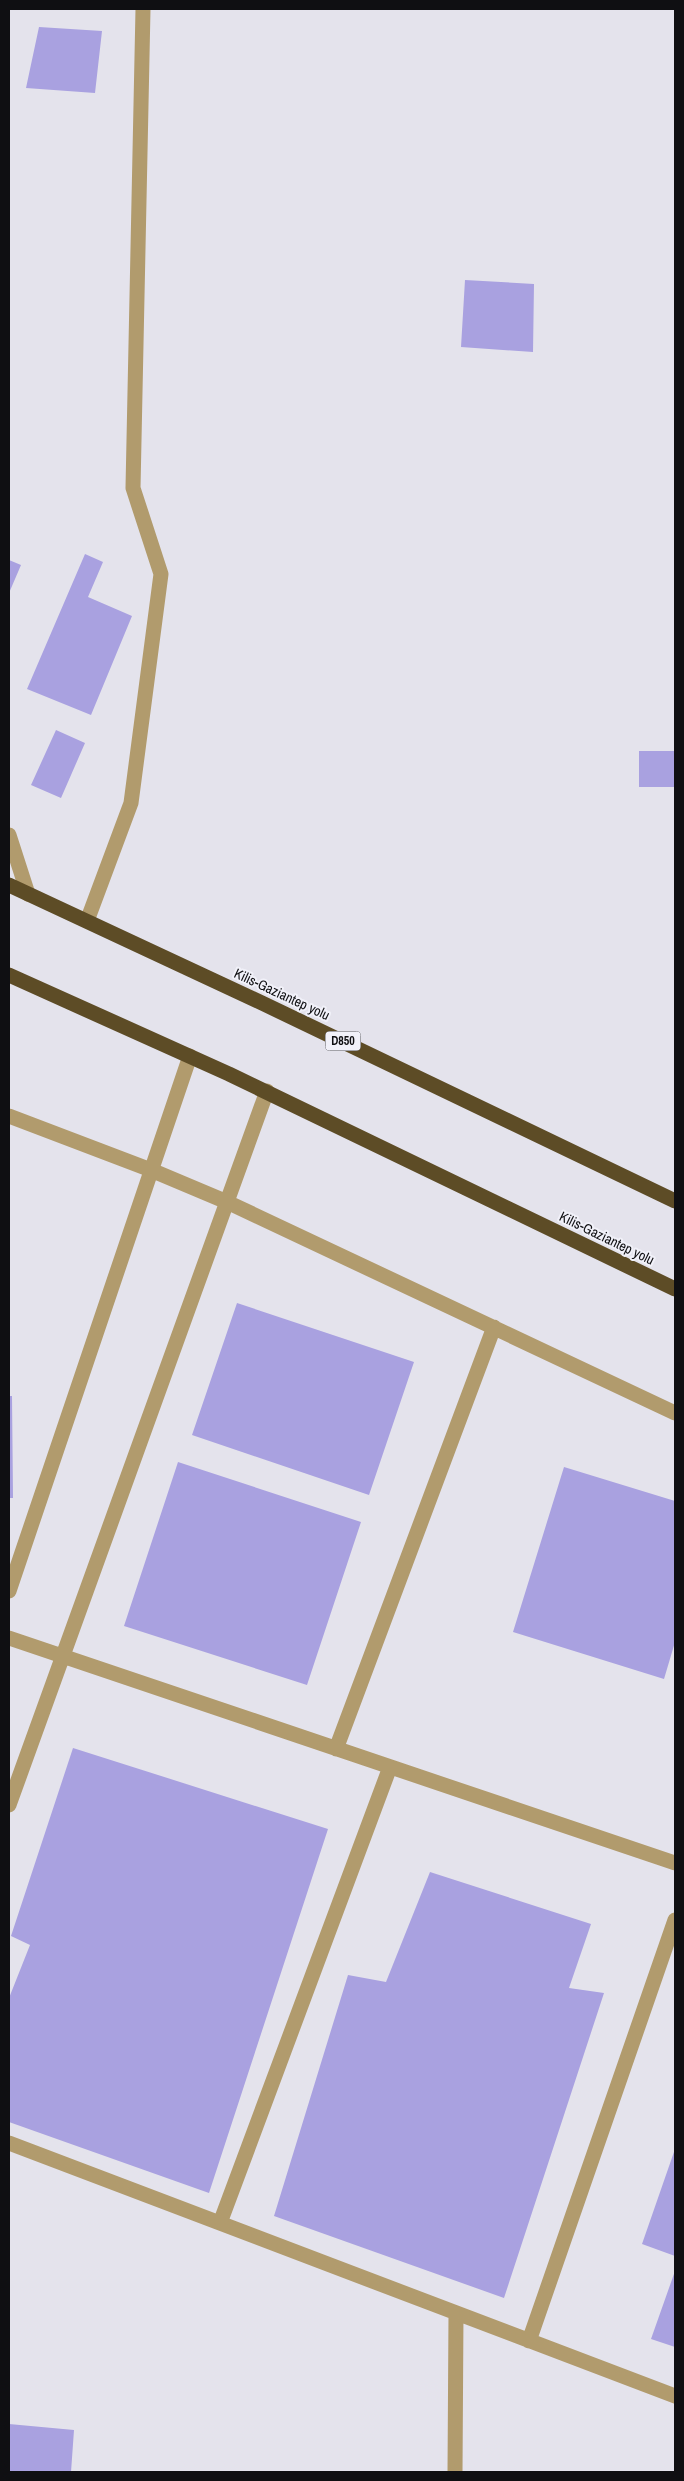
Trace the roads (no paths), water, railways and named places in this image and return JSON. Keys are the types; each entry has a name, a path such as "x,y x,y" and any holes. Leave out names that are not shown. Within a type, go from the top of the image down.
{"highway":[{"name":"Kilis-Gaziantep yolu","path":"9,885 262,1003 675,1201"},
{"name":"Kilis-Gaziantep yolu","path":"9,975 267,1091 675,1289"}],"street":[{"path":"86,921 131,803 161,574 133,488 143,9"},
{"path":"9,835 28,894"},
{"path":"9,1591 190,1056"},
{"path":"9,1805 267,1091"},
{"path":"9,1116 151,1170 227,1202 675,1413"},
{"path":"336,1749 494,1327"},
{"path":"9,1638 675,1863"},
{"path":"220,2224 390,1767"},
{"path":"529,2341 675,1920"},
{"path":"9,2143 675,2396"},
{"path":"456,2313 456,2472"}]}
